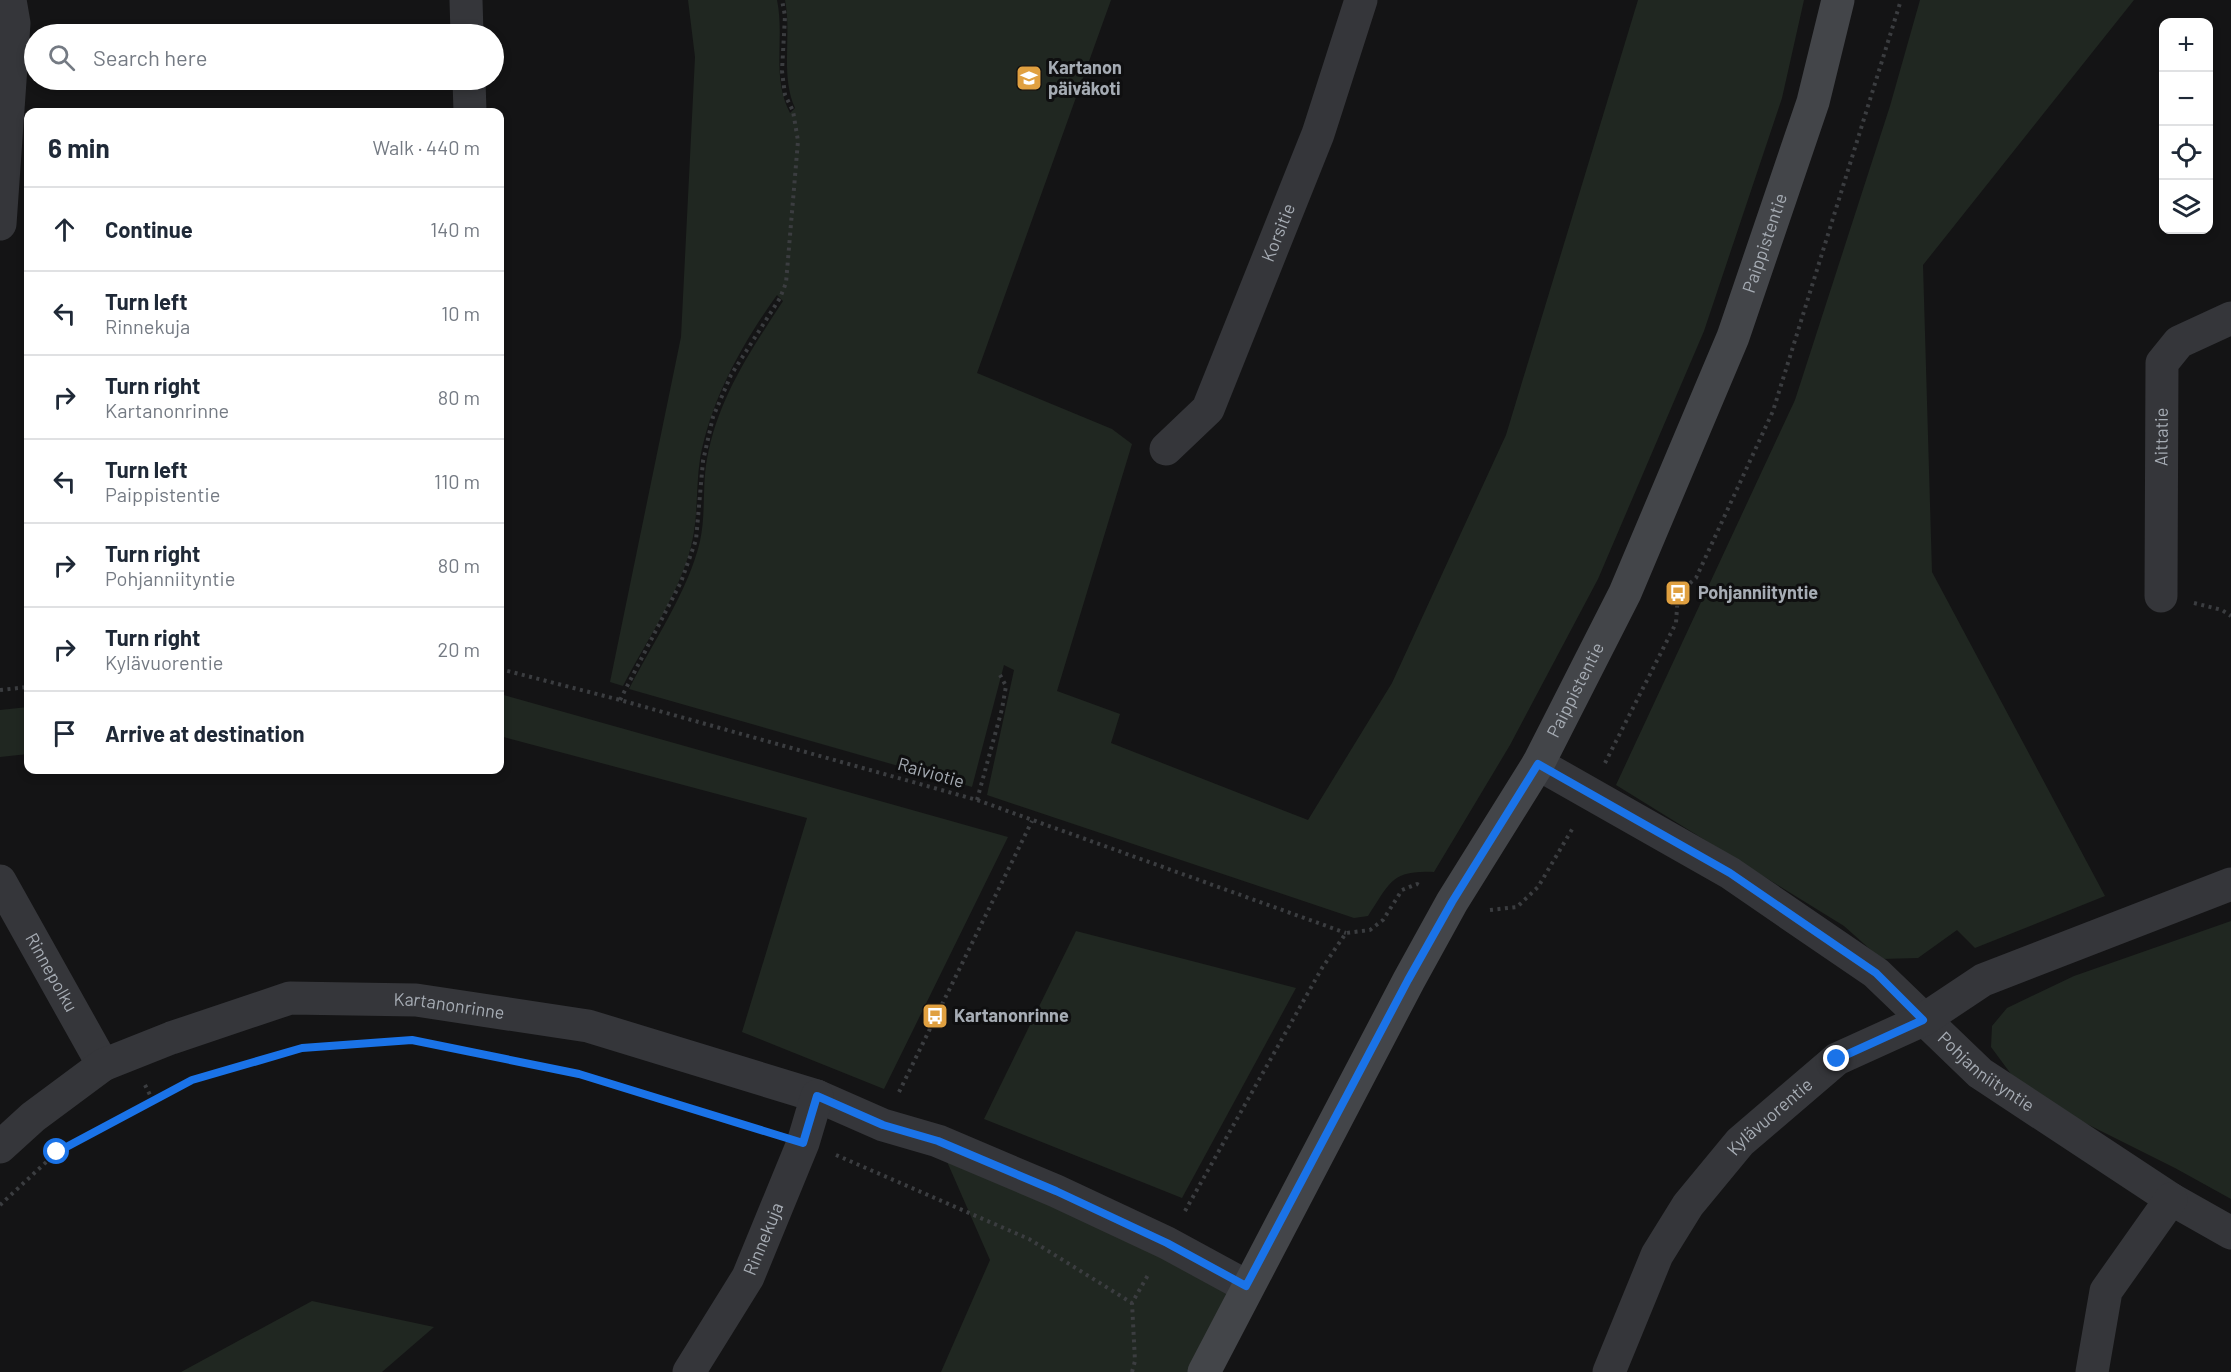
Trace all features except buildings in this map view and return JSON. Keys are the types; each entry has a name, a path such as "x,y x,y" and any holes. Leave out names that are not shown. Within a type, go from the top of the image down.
{"street":[{"path":"0,224 14,23 10,0"},
{"path":"466,0 467,24"},
{"name":"Korsitie","path":"1166,449 1208,409 1318,134 1361,0"},
{"name":"Paippistentie","path":"1204,1372 1246,1286 1441,921 1538,764 1625,593 1733,337 1813,102 1838,0"},
{"path":"469,90 470,108"},
{"name":"Aittatie","path":"2161,596 2162,363 2180,342 2231,318"},
{"name":"Pohjanniityntie","path":"1538,764 1730,873 1876,973 1980,1073 2171,1199 2231,1233"},
{"name":"Rinnepolku","path":"0,881 103,1065"},
{"name":"Kylävuorentie","path":"1609,1372 1656,1255 1688,1205 1740,1142 1837,1059 1923,1020 1983,980 2231,884"},
{"name":"Kartanonrinne","path":"0,1147 33,1117 103,1065 171,1038 290,998 416,1000 588,1026 817,1096 883,1125 938,1141 1056,1191 1167,1243 1246,1286"},
{"name":"Rinnekuja","path":"689,1372 748,1277 803,1143 817,1096"},
{"path":"2092,1372 2106,1291 2171,1199"}],"path":[{"path":"620,700 681,582 696,540 703,461 713,417 731,375 780,298 786,283 798,141 793,111 785,95 782,71 785,16 782,0"},
{"name":"Raiviotie","path":"504,670 620,700 977,800 1346,933"},
{"path":"977,800 1002,709 1006,686 1000,675"},
{"path":"0,690 24,687"},
{"path":"883,1125 1032,821"},
{"path":"0,1205 57,1152 192,1080 302,1048 412,1040 579,1074 803,1143 863,1165 1029,1239 1132,1303 1135,1361 1132,1372"}],"shaded area":[{"path":"688,0 777,0 781,86 790,113 795,108 788,82 785,0 1111,0 977,373 1112,429 1132,444 1057,691 1120,714 1111,743 1308,820 1392,683 1506,435 1638,0 1804,0 1782,98 1704,331 1598,579 1510,745 1434,872 1409,873 1400,876 1387,887 1368,916 1354,918 987,795 1014,670 1004,665 972,787 629,689 679,597 695,560 702,531 707,459 712,437 737,376 783,301 777,295 740,353 712,415 700,459 693,537 682,575 623,686 610,682 681,337 695,57"},
{"path":"1920,0 2134,0 1923,265 1932,572 2105,896 1975,948 1957,930 1918,958 1881,959 1844,926 1616,785 1795,400 1890,106"},
{"path":"504,695 1008,837 884,1089 742,1032 807,818 504,737"},
{"path":"24,707 24,754 0,757 0,710"},
{"path":"2231,921 2231,1199 2175,1168 2025,1093 1991,1047 1992,1026 2007,1008 2074,976"},
{"path":"1076,931 1296,988 1182,1198 984,1119"},
{"path":"938,1141 1246,1286 1202,1372 941,1372 990,1260"},
{"path":"312,1301 434,1327 382,1372 181,1372"}],"place":[{"name":"Kartanon päiväkoti","path":"1029,78"},
{"name":"Pohjanniityntie","path":"1678,593"},
{"name":"Kartanonrinne","path":"935,1016"}],"route":[{"path":"57,1152 192,1080 302,1048 412,1040 579,1074 803,1143 817,1096 883,1125 938,1141 1056,1191 1167,1243 1246,1286 1408,980 1452,902 1538,764 1730,873 1876,973 1923,1020 1837,1059"}]}
